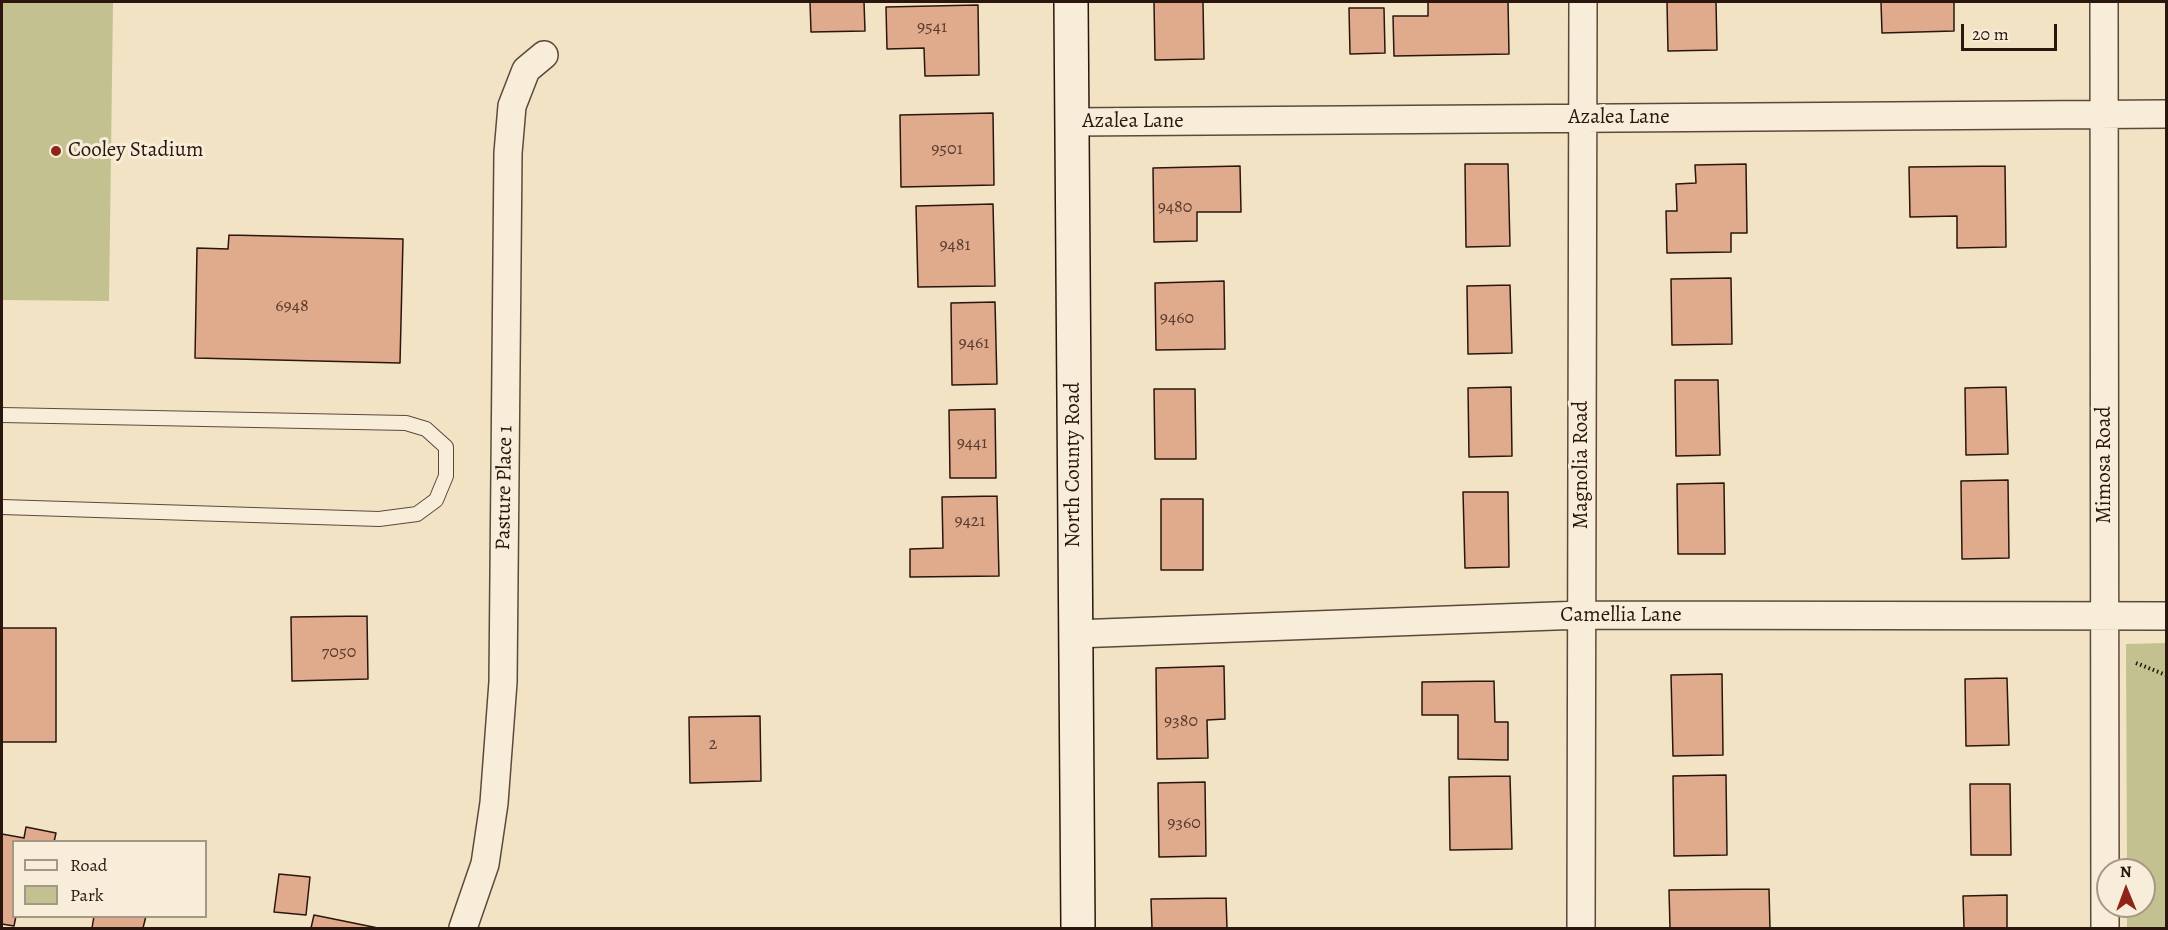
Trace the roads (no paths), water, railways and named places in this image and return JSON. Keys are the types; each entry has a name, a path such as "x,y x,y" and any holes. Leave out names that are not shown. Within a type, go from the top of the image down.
{"street":[{"name":"North County Road","path":"1071,2 1078,928"},
{"name":"Magnolia Road","path":"1581,928 1583,2"},
{"name":"Mimosa Road","path":"2104,2 2105,928"},
{"name":"Pasture Place 1","path":"463,928 485,864 494,802 503,682 508,153 512,106 526,70 544,54"},
{"name":"Azalea Lane","path":"1071,122 2166,114"},
{"name":"Camellia Lane","path":"1075,634 1581,615 2166,616"}],"lane":[{"path":"2,415 406,423 426,429 446,447 446,476 436,500 417,514 379,519 2,507"}],"place":[{"name":"Cooley Stadium","path":"56,151"}]}
